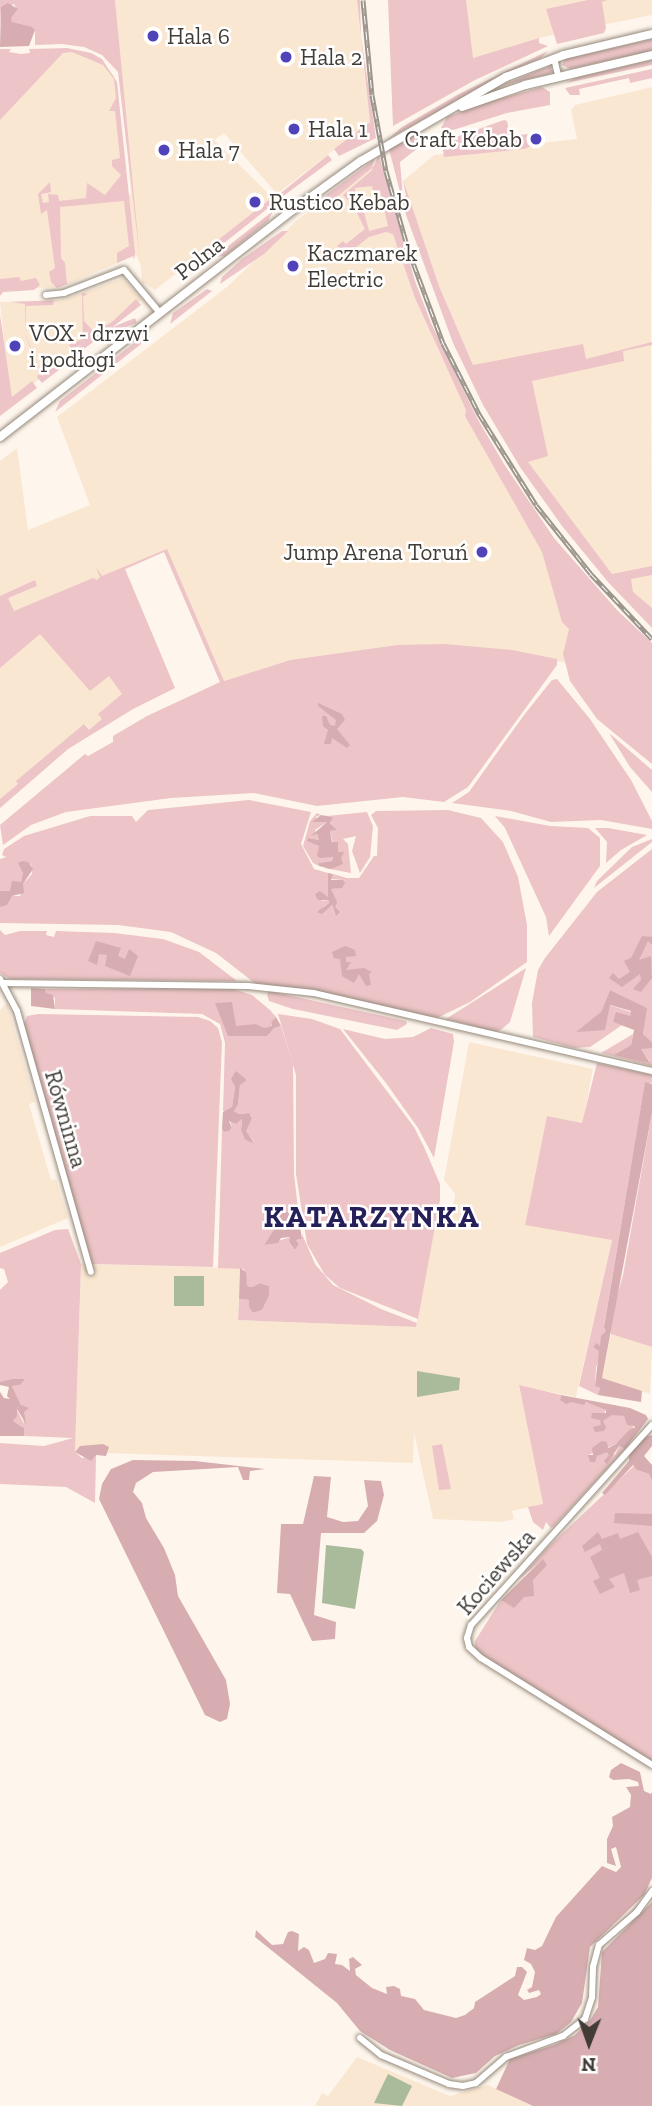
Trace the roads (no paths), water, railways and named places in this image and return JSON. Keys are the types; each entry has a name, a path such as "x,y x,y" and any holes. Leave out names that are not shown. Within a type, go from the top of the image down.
{"street":[{"name":"Polna","path":"0,437 342,174 430,119 506,77 554,58 652,34"},
{"name":"Polna","path":"430,119 494,94 558,76 652,55"},
{"path":"554,58 558,76"},
{"path":"46,295 64,293 124,270 160,313"},
{"path":"2,981 248,986 314,993 652,1071"},
{"name":"Równinna","path":"2,981 18,1011 91,1272"},
{"name":"Kociewska","path":"652,1425 471,1625 467,1638 469,1647 481,1658 652,1765"},
{"path":"360,2038 381,2055 449,2084 463,2086 476,2083 506,2057 563,2036 585,2018 593,1997 593,1967 599,1945 637,1912 652,1891"}],"railway":[{"path":"363,0 372,95 386,171 408,249 443,343 479,414 536,505 591,574 652,639"}],"place":[{"name":"Hala 6","path":"153,36"},
{"name":"Hala 2","path":"286,57"},
{"name":"Hala 1","path":"294,129"},
{"name":"Craft Kebab","path":"536,139"},
{"name":"Hala 7","path":"164,150"},
{"name":"Rustico Kebab","path":"255,202"},
{"name":"Kaczmarek Electric","path":"293,266"},
{"name":"VOX - drzwi i podłogi","path":"15,346"},
{"name":"Jump Arena Toruń","path":"482,552"}],"district":[{"name":"KATARZYNKA","path":"372,1217"}]}
